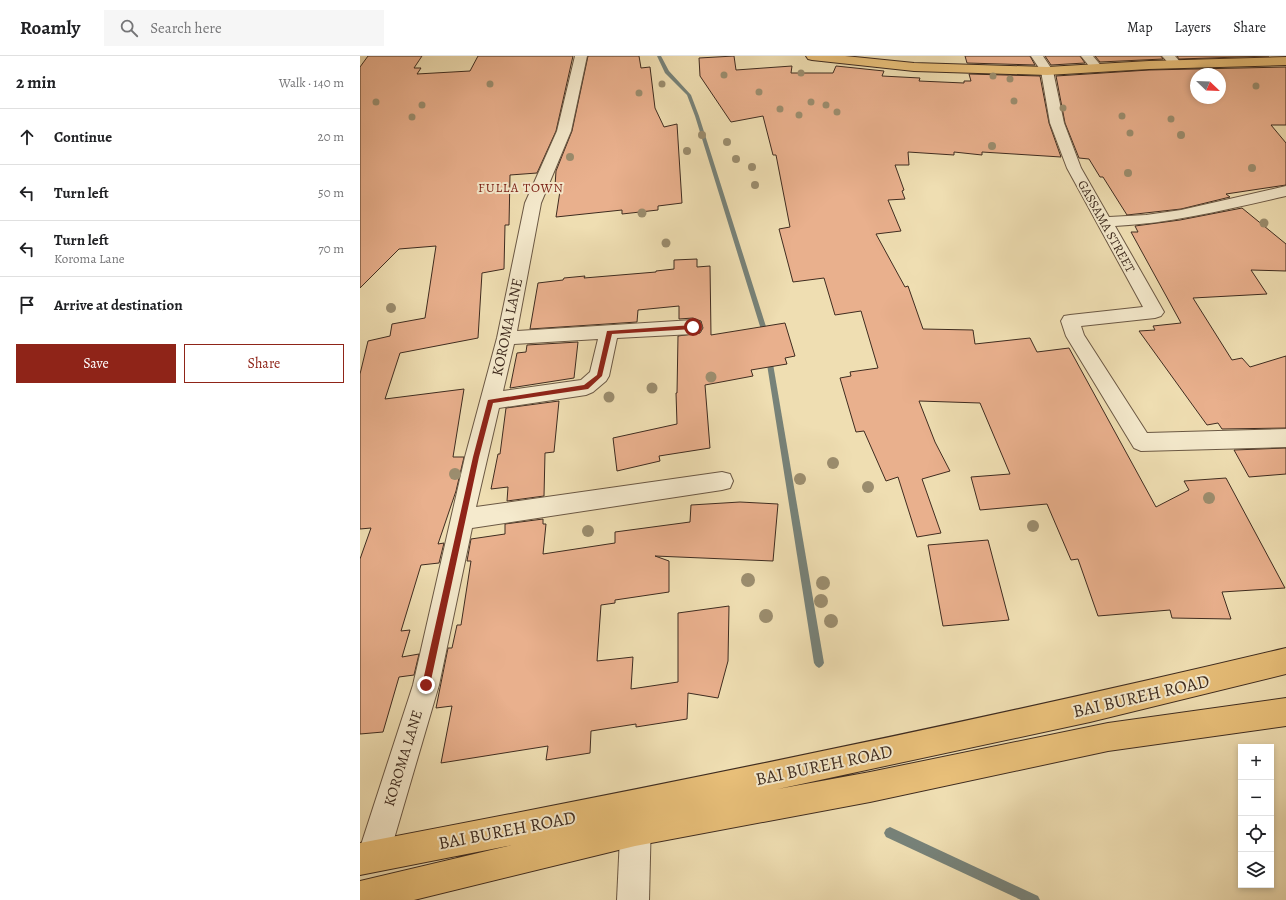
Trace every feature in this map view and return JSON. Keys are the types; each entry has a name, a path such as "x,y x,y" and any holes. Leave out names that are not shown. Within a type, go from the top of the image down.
{"main road":[{"path":"812,56 914,67 1047,71 1097,68 1172,60 1286,61"},
{"name":"BAI BUREH ROAD","path":"360,897 636,818 1286,662"},
{"name":"BAI BUREH ROAD","path":"367,857 636,818 870,787 1108,737 1286,712"}],"street":[{"name":"KOROMA LANE","path":"367,857 426,685 462,519 506,338 533,203 564,131 581,56"},
{"name":"GASSAMA STREET","path":"1038,56 1047,71 1057,123 1074,168 1155,312 1070,321 1075,336 1140,442 1286,438"},
{"path":"1087,56 1097,68"},
{"path":"1105,222 1146,220 1181,215 1286,191"},
{"path":"506,338 693,327"},
{"path":"490,401 586,387 600,376 609,332"},
{"path":"462,519 722,481"},
{"path":"633,900 636,818"}],"building":[{"path":"368,56 422,56 414,68 421,68 417,74 470,71 478,56 573,56 556,131 537,173 510,175 509,225 505,225 504,269 482,273 478,338 400,353 385,399 464,389 453,457 464,457 456,491 438,544 444,543 439,563 421,565 401,631 410,630 402,657 419,654 414,675 399,677 383,732 360,734 360,559 371,528 360,529 360,374 368,341 390,336 392,324 425,318 436,246 399,249 360,288 360,67"},
{"path":"588,56 639,56 641,68 650,67 655,108 664,127 677,124 682,203 658,206 658,210 622,214 622,210 556,217 560,191 558,191 559,186 555,186 556,171 572,131"},
{"path":"734,56 736,70 792,66 791,73 833,73 836,66 884,71 882,76 920,78 919,81 964,83 964,81 971,81 969,74 1040,76 1049,123 1061,157 982,152 982,155 954,152 954,155 908,152 909,165 895,165 904,190 902,191 905,199 888,200 901,231 876,234 905,287 908,286 923,329 973,330 975,344 1030,338 1037,352 1069,348 1156,507 1189,490 1184,481 1226,478 1285,588 1222,592 1231,619 1172,618 1170,610 1098,616 1078,559 1071,560 1047,504 980,510 971,477 1010,474 980,403 919,401 935,442 950,471 922,479 941,533 917,537 898,477 886,481 864,431 856,432 840,378 851,376 850,372 878,368 861,311 835,315 824,278 793,282 779,229 790,227 776,155 773,155 763,116 731,122 700,76 699,58"},
{"path":"965,56 1030,56 1035,65 967,63"},
{"path":"1045,56 1080,56 1085,63 1051,65"},
{"path":"1095,56 1161,56 1163,59 1100,62"},
{"path":"1177,56 1269,56 1179,59"},
{"path":"1286,67 1286,125 1271,125 1286,143 1286,185 1226,194 1230,197 1181,209 1127,215 1103,177 1100,177 1089,159 1079,158 1065,123 1056,76 1149,70 1190,69 1190,104 1226,104 1226,68"},
{"path":"1242,208 1286,244 1286,271 1251,270 1267,294 1193,298 1232,360 1242,358 1250,367 1286,356 1286,428 1222,429 1218,423 1207,425 1139,331 1155,330 1153,326 1181,323 1131,232 1138,232 1135,226 1180,220"},
{"path":"697,259 697,267 710,266 711,335 785,323 795,356 785,358 787,364 751,370 753,376 705,385 710,448 659,456 660,461 617,471 613,438 677,424 676,393 678,336 700,333 703,328 701,321 693,318 679,319 679,306 638,310 637,322 530,329 538,283 585,276 584,278 656,272 674,269 674,260"},
{"path":"578,342 574,378 510,388 517,353 526,352 527,345"},
{"path":"559,401 554,452 545,453 544,496 507,501 508,487 491,489 498,454 500,454 506,408"},
{"path":"1286,448 1286,474 1249,477 1234,450"},
{"path":"740,502 778,504 773,561 655,556 669,561 669,592 615,600 615,603 601,605 597,661 633,657 631,689 678,682 678,613 729,606 728,661 718,698 688,693 687,719 636,727 636,724 591,731 590,753 546,760 548,746 441,763 452,706 436,708 448,648 452,648 457,625 461,625 471,561 467,561 471,539 505,534 505,524 543,519 543,524 546,524 543,554 615,543 615,532 690,522 691,505"},
{"path":"988,540 1009,620 943,626 928,545"}],"waterway":[{"path":"659,56 667,72 689,95 697,116 766,336"},
{"path":"769,358 819,663"},
{"path":"890,833 1034,900"}],"district":[{"name":"FULLA TOWN","path":"521,187"}],"route":[{"path":"426,685 476,457 490,401 586,387 600,376 609,332 693,327"}]}
